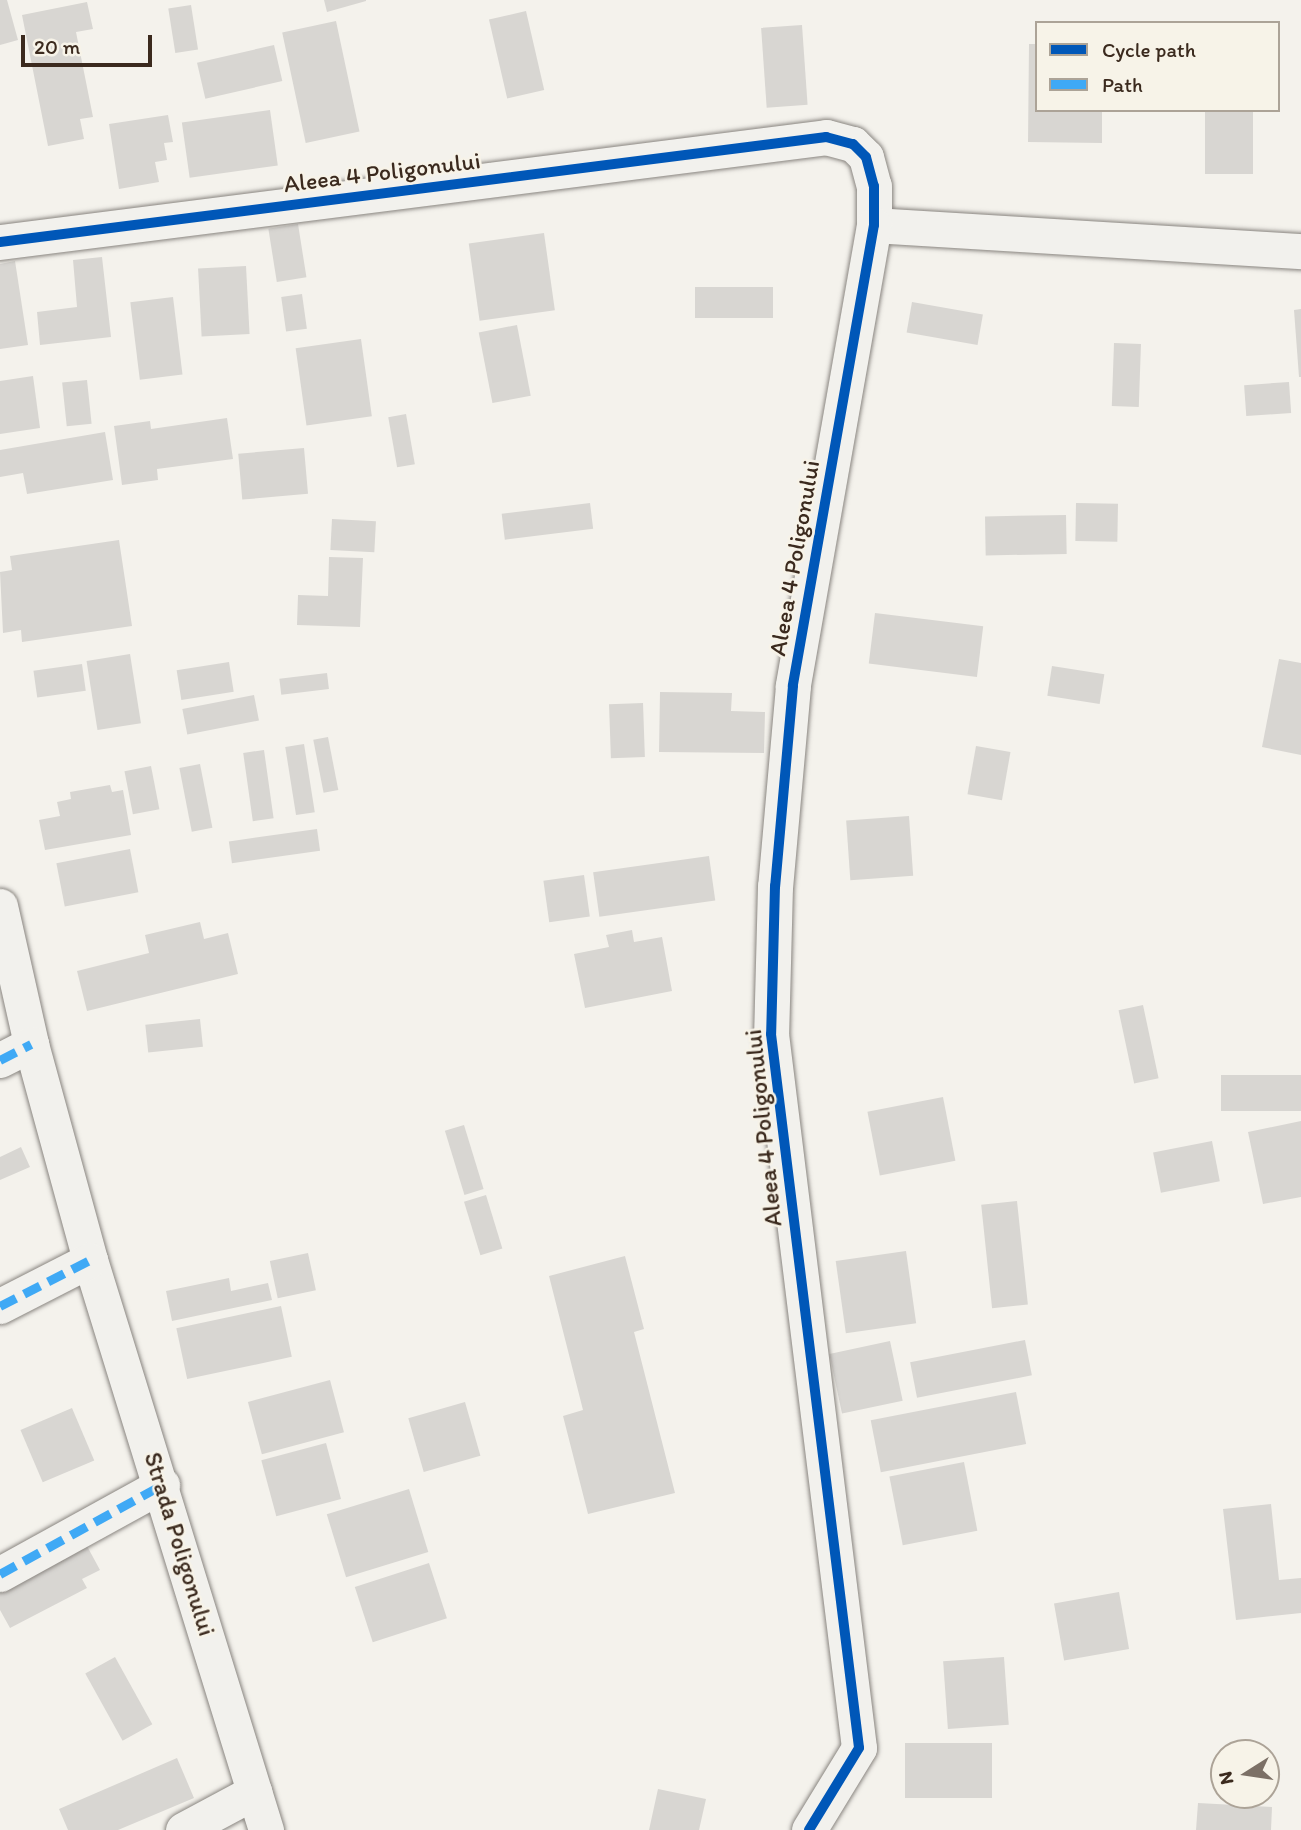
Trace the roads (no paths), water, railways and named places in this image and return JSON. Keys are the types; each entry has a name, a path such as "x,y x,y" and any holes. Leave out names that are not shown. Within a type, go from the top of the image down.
{"street":[{"name":"Aleea 4 Poligonului","path":"0,242 826,136 853,144 866,158 874,186 874,225 793,686 775,886 771,1034 859,1748 808,1830"},
{"path":"874,225 1301,251"},
{"name":"Strada Poligonului","path":"0,906 31,1044 90,1260 162,1485 266,1830"},
{"path":"0,1060 31,1044"},
{"path":"0,1306 90,1260"},
{"path":"0,1574 162,1485"},
{"path":"183,1830 254,1792"}]}
